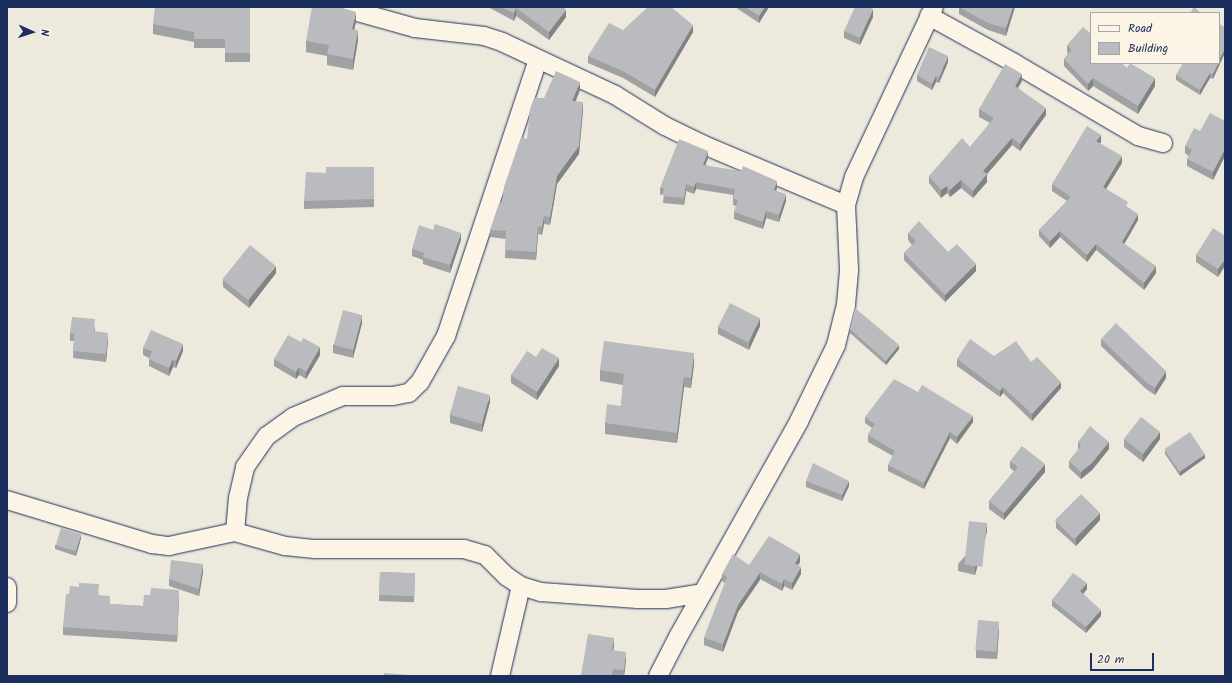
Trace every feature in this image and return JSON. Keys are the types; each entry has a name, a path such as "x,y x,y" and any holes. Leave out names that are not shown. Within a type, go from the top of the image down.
{"street":[{"path":"340,7 415,28 484,36 615,96 665,126 704,145 846,205"},
{"path":"658,676 799,421 836,345 846,304 849,269 846,205 854,177 931,12 1138,136 1163,143"},
{"path":"235,532 238,498 245,467 266,436 293,417 343,396 393,396 409,393 420,382 446,336 538,60"},
{"path":"7,500 152,544 169,546 235,532 285,546 315,549 475,551 485,555 506,576 521,586 541,592 638,599 666,599 703,593"},
{"path":"500,676 521,586"},
{"path":"7,587 7,603"}],"building":[{"path":"155,7 250,7 250,53 225,53 225,39 194,39 194,32 153,24"},
{"path":"312,7 339,7 356,12 352,29 358,30 353,59 327,54 329,45 306,41"},
{"path":"501,7 561,7 566,10 549,32 516,8 514,13"},
{"path":"648,7 671,7 693,25 655,90 623,71 588,56 609,23 623,30"},
{"path":"745,7 765,7 759,16"},
{"path":"855,7 868,7 873,9 860,38 844,31"},
{"path":"959,7 1013,7 1006,28 988,23"},
{"path":"1194,7 1200,12 1191,12"},
{"path":"1220,24 1225,27 1225,48 1220,58"},
{"path":"1083,27 1090,33 1090,64 1123,64 1127,68 1129,64 1132,64 1155,78 1138,106 1093,78 1088,84 1064,59 1072,50 1067,45"},
{"path":"929,47 948,56 939,78 936,76 932,84 917,75"},
{"path":"1005,64 1022,74 1015,86 1046,108 1020,144 1012,138 983,171 987,174 973,191 961,180 950,190 947,186 941,190 929,176 962,138 970,147 994,118 979,109"},
{"path":"1182,64 1218,64 1213,74 1210,73 1200,90 1176,75"},
{"path":"556,71 580,82 572,101 583,102 579,146 557,176 550,217 544,216 542,227 538,226 536,252 505,250 506,231 490,230 499,203 502,203 504,187 521,137 527,139 530,109 534,98 544,98"},
{"path":"1210,113 1225,121 1225,149 1213,172 1187,159 1192,150 1185,146 1194,128 1200,131"},
{"path":"1087,126 1101,135 1096,141 1122,156 1103,187 1128,202 1126,206 1138,214 1122,242 1156,266 1144,283 1096,244 1087,255 1060,231 1050,241 1039,230 1071,197 1052,184"},
{"path":"679,139 708,151 703,165 741,171 743,166 777,181 774,190 786,194 779,215 766,211 763,222 734,212 738,200 733,198 735,189 696,182 694,187 686,184 684,198 663,196 664,188 660,188"},
{"path":"326,167 374,167 374,199 304,201 306,172 326,173"},
{"path":"919,221 948,252 957,244 976,264 945,295 904,253 916,241 908,233"},
{"path":"435,224 461,233 450,265 423,257 424,253 412,249 419,225 433,230"},
{"path":"1213,228 1225,236 1225,259 1218,269 1196,255"},
{"path":"250,245 276,266 248,300 222,279"},
{"path":"730,303 760,318 748,342 718,327"},
{"path":"855,308 899,345 886,361 850,329"},
{"path":"343,310 362,315 353,350 334,345"},
{"path":"72,317 95,319 94,331 108,333 106,354 73,351 74,334 70,333"},
{"path":"1116,323 1166,371 1155,388 1146,382 1101,339"},
{"path":"151,330 183,344 176,361 173,359 169,368 149,359 152,351 143,348"},
{"path":"288,335 301,342 303,338 320,347 306,372 299,367 296,372 274,359"},
{"path":"970,339 994,356 1016,341 1031,362 1037,357 1061,382 1032,414 1003,387 1000,391 957,359"},
{"path":"604,341 694,353 691,378 684,377 677,433 605,423 607,404 621,406 624,374 600,370"},
{"path":"542,348 559,358 537,392 511,375 527,351 536,357"},
{"path":"894,379 918,392 922,385 973,416 957,437 950,432 924,483 888,465 895,451 868,435 875,424 865,417"},
{"path":"458,386 490,395 481,424 450,415"},
{"path":"1141,417 1160,432 1143,454 1124,439"},
{"path":"1090,426 1109,442 1092,463 1081,472 1069,461 1081,446 1078,442"},
{"path":"1190,432 1205,454 1179,472 1164,449"},
{"path":"1022,446 1045,464 1004,513 989,501 1018,467 1010,461"},
{"path":"813,463 849,481 842,495 806,481"},
{"path":"1081,494 1100,513 1074,539 1055,520"},
{"path":"969,521 987,523 982,567 964,565"},
{"path":"61,528 81,534 76,551 56,545"},
{"path":"769,536 800,554 795,563 801,567 792,583 784,579 782,584 756,570 760,573 738,605 723,644 704,638 727,577 722,574 733,554 749,565"},
{"path":"171,560 203,564 199,589 169,579"},
{"path":"380,572 415,573 414,596 379,595"},
{"path":"1073,573 1087,583 1080,591 1101,610 1086,627 1052,600"},
{"path":"79,583 99,584 98,595 110,596 110,604 143,606 144,595 150,595 151,588 179,590 177,635 63,627 66,594 69,594 70,586 79,587"},
{"path":"978,620 999,622 996,652 975,650"},
{"path":"588,634 614,638 612,650 626,652 624,670 613,669 612,675 608,676 581,675"},
{"path":"384,673 410,675 410,676 384,676"}]}
